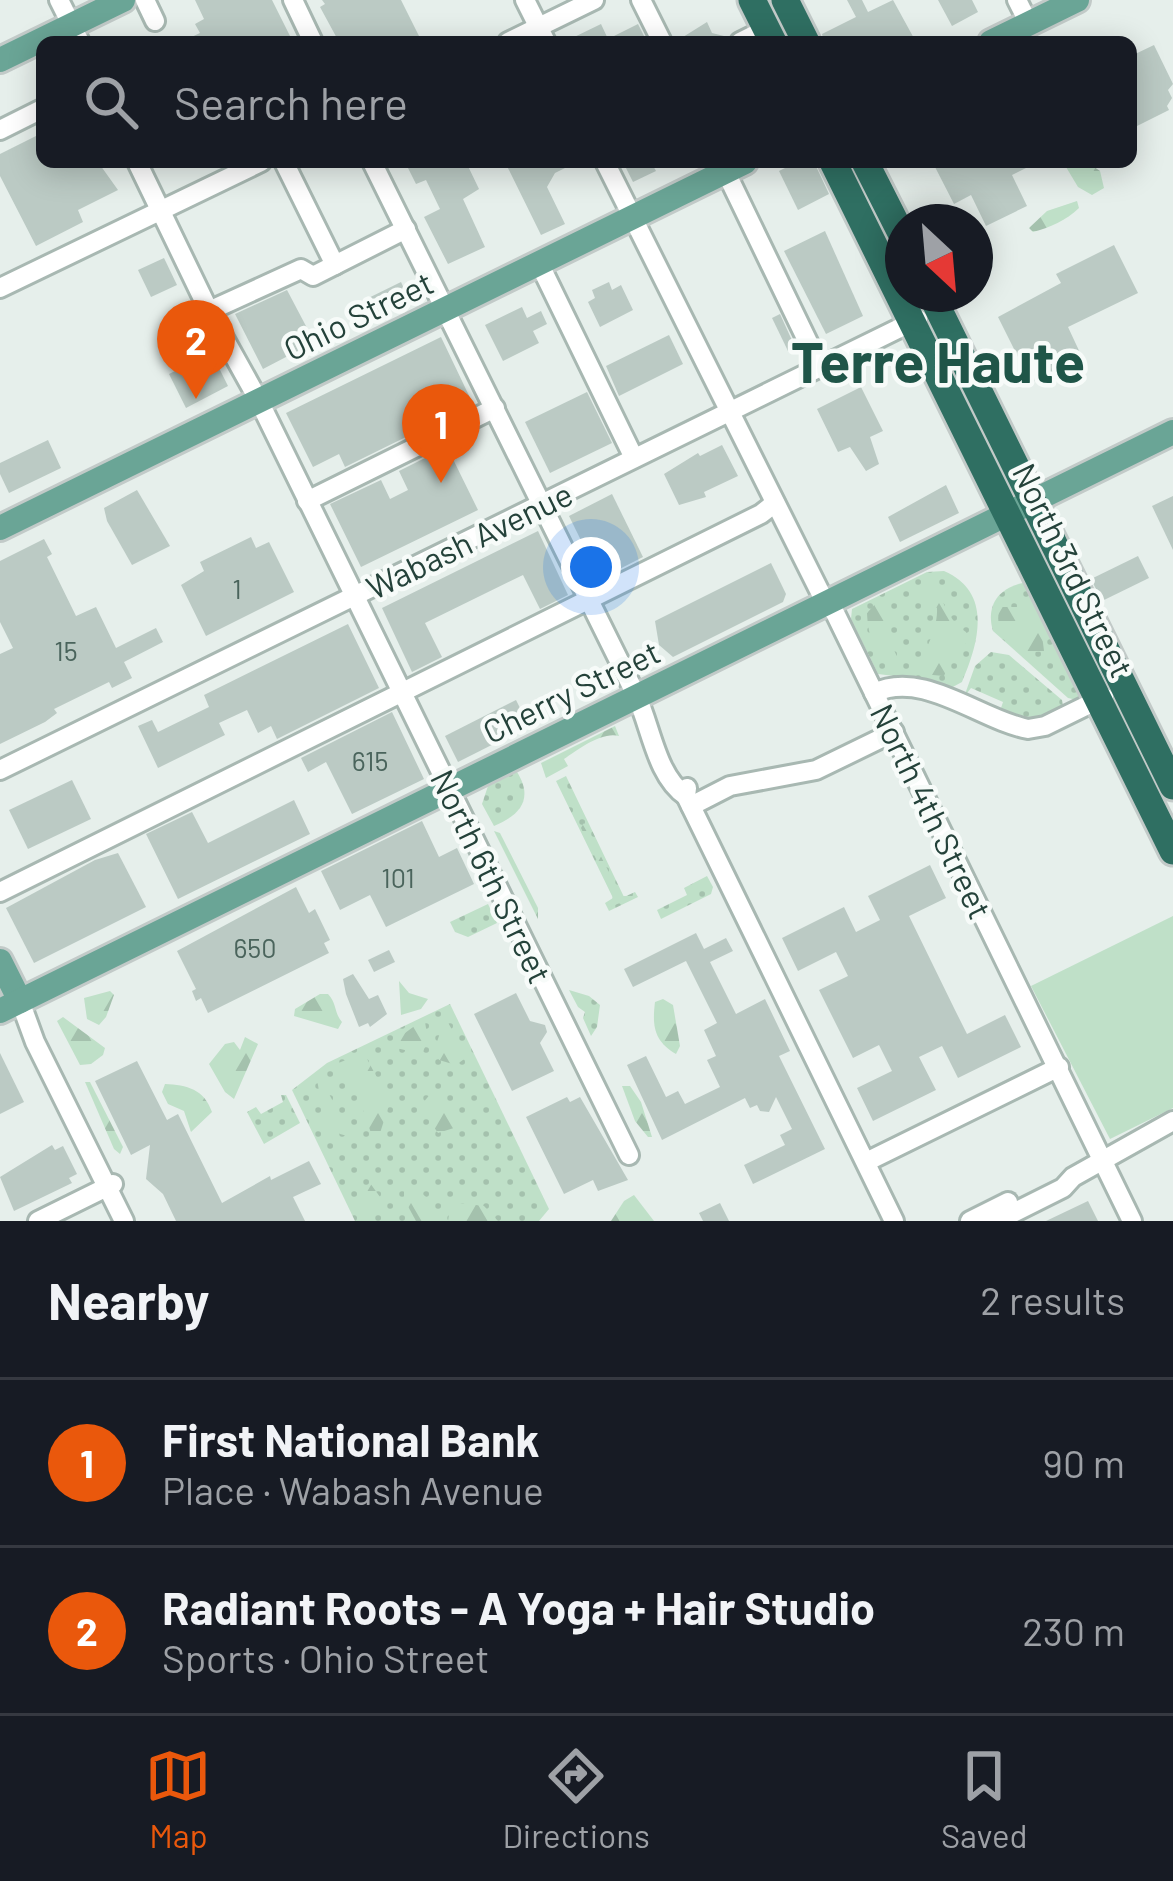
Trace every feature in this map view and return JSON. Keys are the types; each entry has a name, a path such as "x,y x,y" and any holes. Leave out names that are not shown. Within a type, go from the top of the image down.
{"highway":[{"path":"752,0 770,36"},
{"path":"796,4 804,36"},
{"name":"North 3rd Street","path":"836,168 1173,851"},
{"path":"869,168 887,204"},
{"name":"North 3rd Street","path":"940,312 1173,786"}],"main road":[{"path":"76,34 123,0"},
{"path":"1004,36 1077,0"},
{"path":"0,60 36,48"},
{"name":"Ohio Street","path":"0,528 633,218 725,168"},
{"name":"Cherry Street","path":"16,1010 449,788 641,704 825,602 1173,432"},
{"path":"0,961 16,1010"}],"street":[{"path":"59,0 76,34"},
{"path":"145,0 155,21"},
{"path":"525,0 543,34 594,0"},
{"path":"641,0 659,36"},
{"path":"660,0 658,13 670,36"},
{"path":"1017,0 1029,24"},
{"path":"296,1 311,36"},
{"path":"0,130 36,112"},
{"name":"North 6th Street","path":"140,168 628,1155"},
{"path":"287,168 335,265"},
{"path":"375,168 641,704 649,733 676,789 688,801 895,1221"},
{"name":"North 4th Street","path":"608,168 728,412 825,602 835,613 1132,1219"},
{"path":"731,168 820,367"},
{"path":"0,288 160,210 229,169"},
{"path":"209,311 301,269 313,276 406,230"},
{"path":"539,263 634,458"},
{"name":"Wabash Avenue","path":"0,770 820,367 922,312"},
{"path":"307,501 496,408"},
{"path":"0,892 775,503"},
{"path":"874,693 888,686 912,687 1028,729 1124,687"},
{"path":"688,801 730,786 807,774 894,732"},
{"path":"16,1010 45,1036 124,1221"},
{"path":"866,1162 1059,1067"},
{"path":"1124,1152 1135,1140 1173,1121"},
{"path":"997,1221 1102,1162 1173,1134"},
{"path":"970,1221 1058,1177 1073,1177"},
{"path":"38,1221 112,1184"},
{"path":"112,1184 136,1221"}],"green space":[{"path":"1067,168 1100,171 1104,188 1092,195 1078,187"},
{"path":"1077,201 1079,208 1063,220 1033,232 1029,228 1047,211"},
{"path":"944,571 960,580 976,605 977,635 962,682 949,689 878,674 851,619 852,609 927,572"},
{"path":"931,582 966,632 966,643 952,656 944,676 922,674 912,666 927,647 936,623 937,608 928,601 926,590"},
{"path":"1028,582 1081,693 1077,700 1068,698 993,631 991,613 997,598"},
{"path":"877,602 883,603 888,614 884,628 899,661 888,666 869,628 867,613"},
{"path":"1000,607 1033,607 1040,619 1044,651 1024,650 1008,642 999,627"},
{"path":"991,652 1009,655 1062,700 1063,706 1025,717 1000,711 1003,702 971,688 964,697 975,666"},
{"path":"615,726 619,736 583,746 564,759 568,766 546,778 541,763"},
{"path":"517,772 524,790 522,805 494,826 482,804 488,786"},
{"path":"566,776 624,897 635,892 638,897 609,911 605,903 613,898 556,781"},
{"path":"584,823 621,896 634,896 611,907 613,894 581,828"},
{"path":"494,831 500,833 538,908 538,919"},
{"path":"707,876 711,894 661,919 657,910 687,895 684,888"},
{"path":"488,904 497,923 468,937 455,932 450,922"},
{"path":"1173,916 1173,1108 1110,1139 1031,986"},
{"path":"399,981 409,993 428,999 421,1009 401,1015"},
{"path":"569,990 600,1005 591,1036 585,1012"},
{"path":"110,991 114,995 106,1017 99,1025 87,1019 84,998"},
{"path":"328,994 333,1001 342,1022 338,1029 294,1016 295,1009"},
{"path":"663,999 673,1005 680,1046 676,1054 663,1044 655,1026 655,1002"},
{"path":"450,1004 549,1209 539,1221 355,1221 292,1090 327,1063"},
{"path":"63,1017 105,1048 103,1055 80,1065 57,1021"},
{"path":"445,1017 467,1057 456,1065 439,1060 437,1042"},
{"path":"425,1022 428,1040 422,1054 396,1048 394,1041"},
{"path":"245,1037 258,1044 234,1099 209,1064 225,1044 234,1042 240,1050"},
{"path":"358,1055 366,1057 390,1102 380,1133 371,1133 354,1084 335,1071 336,1064"},
{"path":"317,1079 322,1080 351,1137 324,1122"},
{"path":"85,1082 90,1082 123,1147 120,1154 114,1149"},
{"path":"165,1084 194,1090 212,1112 191,1132 184,1111 168,1104 162,1092"},
{"path":"622,1086 630,1086 641,1102 652,1137 635,1121"},
{"path":"431,1093 463,1119 457,1127 438,1133 423,1103"},
{"path":"281,1095 286,1095 300,1123 264,1144 247,1112 256,1107 261,1114 283,1102"},
{"path":"409,1182 426,1197 437,1221 416,1221 404,1199"},
{"path":"370,1183 380,1197 368,1221 358,1221 355,1209"},
{"path":"634,1195 654,1221 611,1221 624,1201"},
{"path":"451,1202 484,1206 498,1221 448,1221"}],"building":[{"path":"195,0 272,0 290,36 194,36 200,33 195,24 204,19"},
{"path":"322,0 401,0 419,36 336,36 320,7 325,4"},
{"path":"847,0 862,0 868,12 893,0 913,36 822,36 856,17"},
{"path":"938,0 972,0 978,12 952,26"},
{"path":"707,22 712,33 724,36 685,36"},
{"path":"601,24 607,36 576,36"},
{"path":"638,24 644,36 614,36"},
{"path":"1154,45 1173,84 1168,90 1169,110 1137,126 1137,53"},
{"path":"36,136 36,168 102,168 118,190 78,210 83,222 36,246 0,176 0,154"},
{"path":"408,168 469,168 479,189 463,199 485,247 448,264 424,217 440,209 426,180 416,184"},
{"path":"508,168 565,168 555,173 547,187 565,224 541,235"},
{"path":"626,168 654,168 656,171 633,182"},
{"path":"817,168 829,194 798,210 779,171"},
{"path":"936,168 1026,168 1012,175 1027,206 993,223 993,204 975,204 971,195 954,204"},
{"path":"825,231 863,316 826,334 784,251"},
{"path":"1114,245 1138,293 1068,327 1082,357 1031,383 998,317 1061,283 1056,274"},
{"path":"164,258 177,285 151,297 138,270"},
{"path":"401,282 408,297 356,325 348,308"},
{"path":"609,282 612,290 621,285 633,310 600,327 588,302 595,298 592,290"},
{"path":"287,290 307,328 302,330 309,345 263,369 235,314"},
{"path":"522,307 527,318 541,311 547,324 533,331 539,343 503,361 485,325"},
{"path":"780,314 795,347 788,351 772,318"},
{"path":"200,330 228,386 186,408 169,374 181,368 170,345"},
{"path":"669,335 683,364 619,396 606,366"},
{"path":"441,337 473,404 345,467 339,454 313,467 286,413"},
{"path":"861,387 883,431 870,437 879,464 866,471 850,447 838,452 817,409"},
{"path":"587,392 612,443 550,473 525,422"},
{"path":"48,440 61,468 9,493 0,463"},
{"path":"722,445 738,476 704,492 706,497 679,505 664,474"},
{"path":"447,447 478,510 361,567 330,504 381,480 390,499 408,490 399,471"},
{"path":"946,485 959,513 900,542 888,517"},
{"path":"137,490 170,546 132,565 104,508"},
{"path":"612,494 643,557 600,579 569,516"},
{"path":"1173,496 1173,550 1152,506"},
{"path":"538,531 568,595 540,609 523,575 425,623 442,657 412,672 382,608"},
{"path":"251,537 256,548 269,542 294,592 206,636 181,585 204,571 200,562"},
{"path":"44,539 52,554 47,557 76,616 96,607 116,648 156,628 163,642 124,662 132,678 112,688 109,682 54,709 57,713 45,722 0,744 0,654 13,648 0,622 0,561"},
{"path":"1138,556 1149,578 1102,601 1091,579"},
{"path":"771,563 786,594 783,602 673,657 659,645 655,621"},
{"path":"348,624 379,688 277,739 271,726 258,733 247,710 219,723 225,735 158,768 138,726 152,720 158,732 209,707 204,695"},
{"path":"516,700 529,726 458,762 445,736"},
{"path":"392,712 424,779 352,814 326,762 308,772 301,758"},
{"path":"72,780 91,819 28,849 9,810"},
{"path":"294,800 310,834 178,899 146,834 192,812 208,843"},
{"path":"422,821 439,857 457,848 474,884 386,927 370,895 340,910 321,871"},
{"path":"118,853 146,907 34,963 6,908 95,860"},
{"path":"930,865 946,898 909,916 967,1034 1005,1015 1021,1047 958,1078 942,1046 919,1057 936,1090 873,1121 857,1088 892,1071 879,1045 853,1058 819,990 848,976 836,952 798,971 782,938 844,907 856,932 880,920 868,896"},
{"path":"296,887 309,913 315,909 330,940 324,943 329,953 208,1013 201,998 196,1001 192,991 196,989 177,951"},
{"path":"696,933 704,949 726,938 733,951 710,962 736,1014 765,999 790,1051 779,1056 825,1149 753,1184 744,1165 785,1145 780,1135 792,1129 776,1097 769,1112 760,1111 757,1105 750,1108 745,1098 662,1140 627,1065 646,1056 666,1097 678,1091 685,1104 720,1087 707,1060 716,1056 704,1030 717,1023 686,961 633,987 624,969"},
{"path":"389,950 395,962 374,972 368,960"},
{"path":"353,974 369,999 378,995 387,1014 370,1027 368,1023 359,1027 346,994 343,979"},
{"path":"516,993 530,1021 545,1025 547,1032 540,1043 554,1071 512,1091 474,1014"},
{"path":"0,1053 24,1102 0,1114"},
{"path":"137,1061 167,1120 178,1114 222,1203 309,1161 321,1184 293,1197 305,1221 176,1221 163,1194 146,1179 150,1145 131,1155 95,1081"},
{"path":"567,1097 570,1102 580,1097 628,1180 598,1191 593,1180 564,1194 526,1117"},
{"path":"52,1145 55,1150 63,1146 77,1174 69,1178 72,1183 14,1211 0,1177"},
{"path":"1088,1201 1098,1221 1046,1221"},
{"path":"720,1203 729,1221 703,1221 699,1213"}],"place":[{"name":"Radiant Roots - A Yoga + Hair Studio","path":"196,399"},
{"name":"First National Bank","path":"441,483"}],"district":[{"name":"Terre Haute","path":"938,360"}]}
